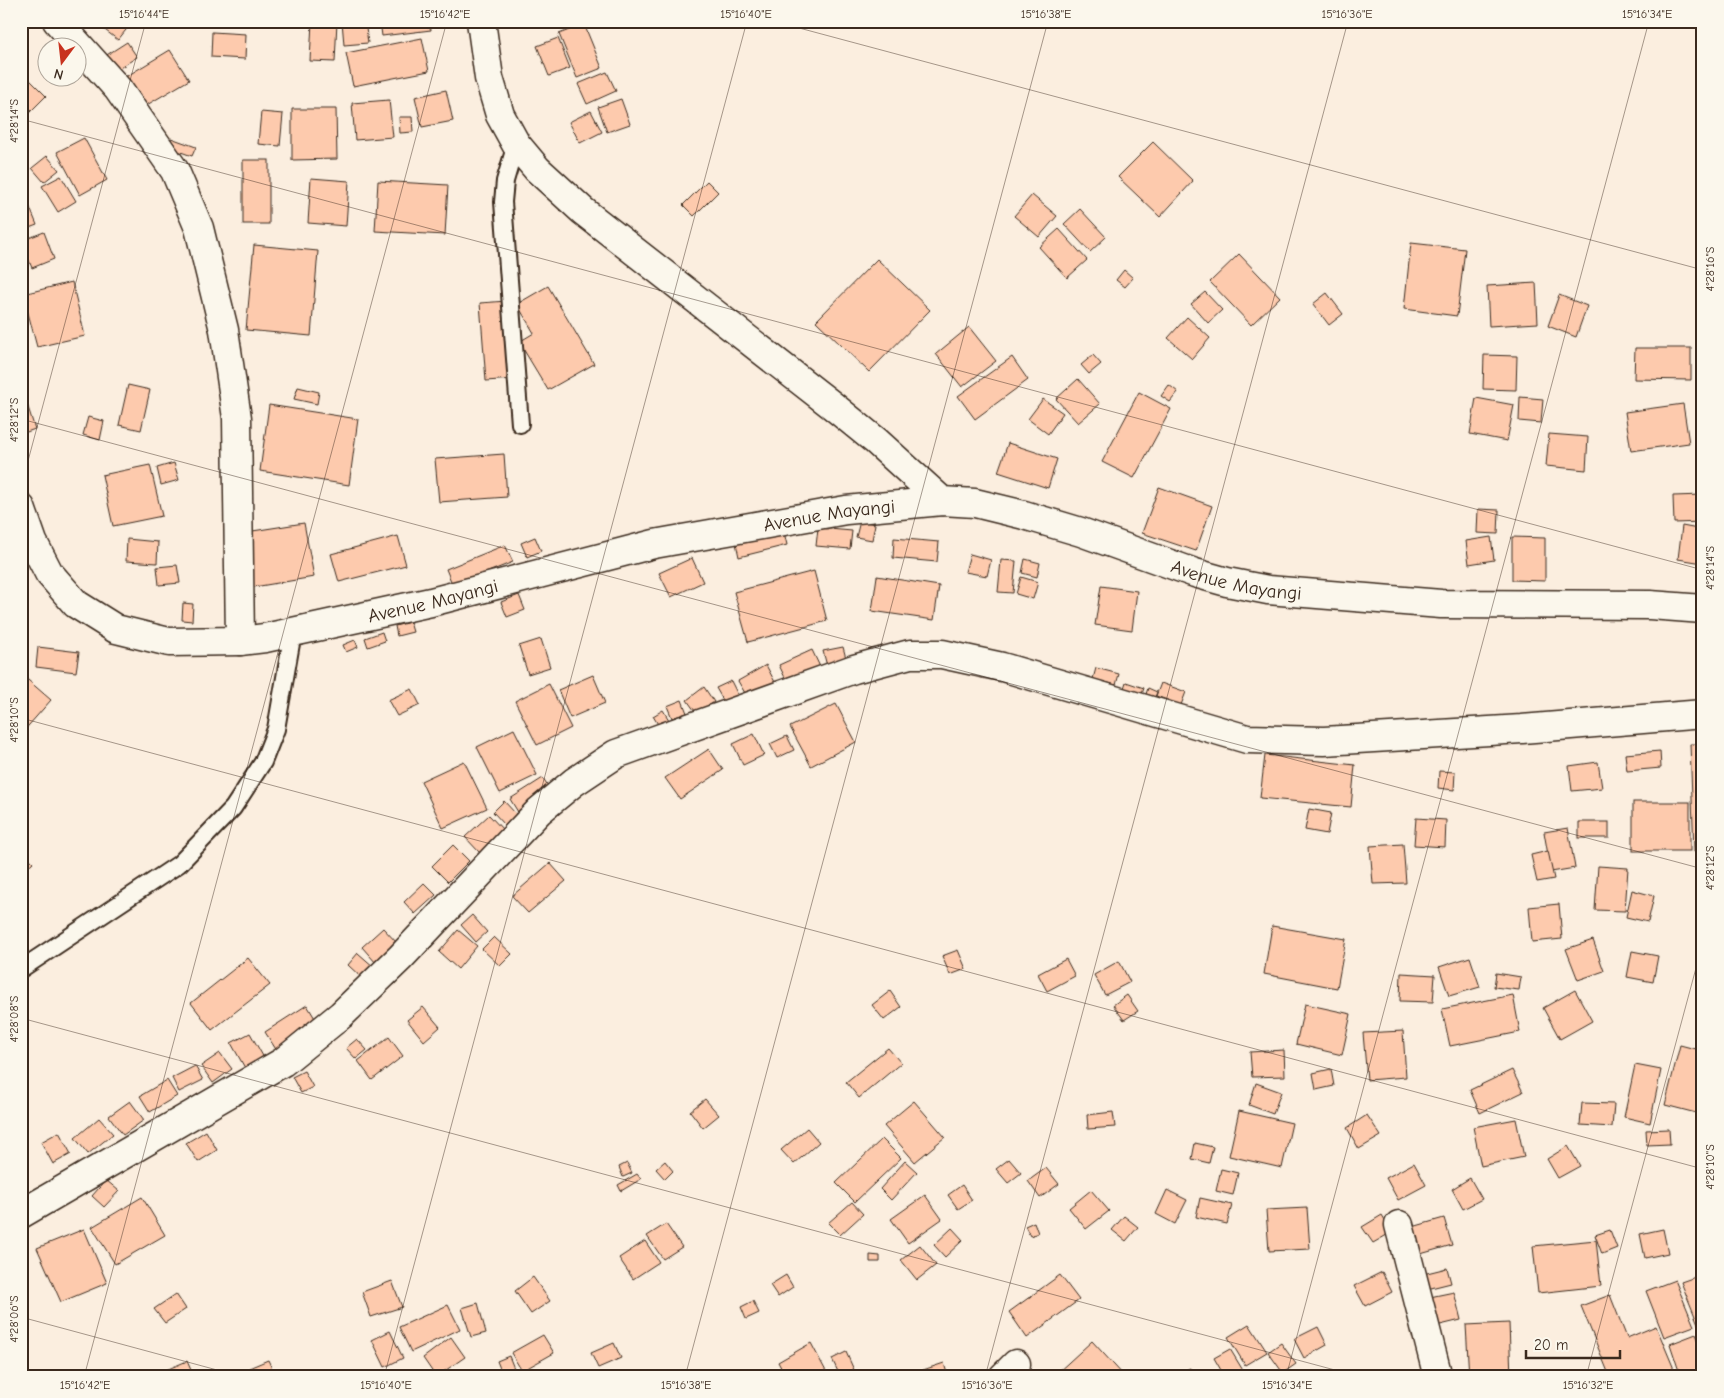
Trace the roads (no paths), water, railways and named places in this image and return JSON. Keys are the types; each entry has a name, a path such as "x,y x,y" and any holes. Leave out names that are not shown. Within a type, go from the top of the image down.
{"street":[{"path":"57,21 118,90 175,171 199,228 224,330 237,418 240,641"},
{"path":"481,21 489,78 500,115 516,144 537,169 583,211 876,441 942,501"},
{"name":"Avenue Mayangi","path":"21,508 32,542 48,573 76,604 116,628 168,642 240,641 292,632 431,602 654,544 846,510 942,501 974,503 1024,515 1081,532 1195,573 1227,582 1268,590 1441,604 1650,605 1703,609"},
{"path":"21,1214 283,1062 341,1015 400,958 539,812 574,782 616,754 854,669 910,654 942,654 1002,667 1247,739 1324,741 1522,729 1703,714"},
{"path":"1399,1225 1438,1377"}],"lane":[{"path":"516,144 505,181 503,202 520,424"},
{"path":"21,969 180,864 233,808 264,762 276,729 292,632"}]}
